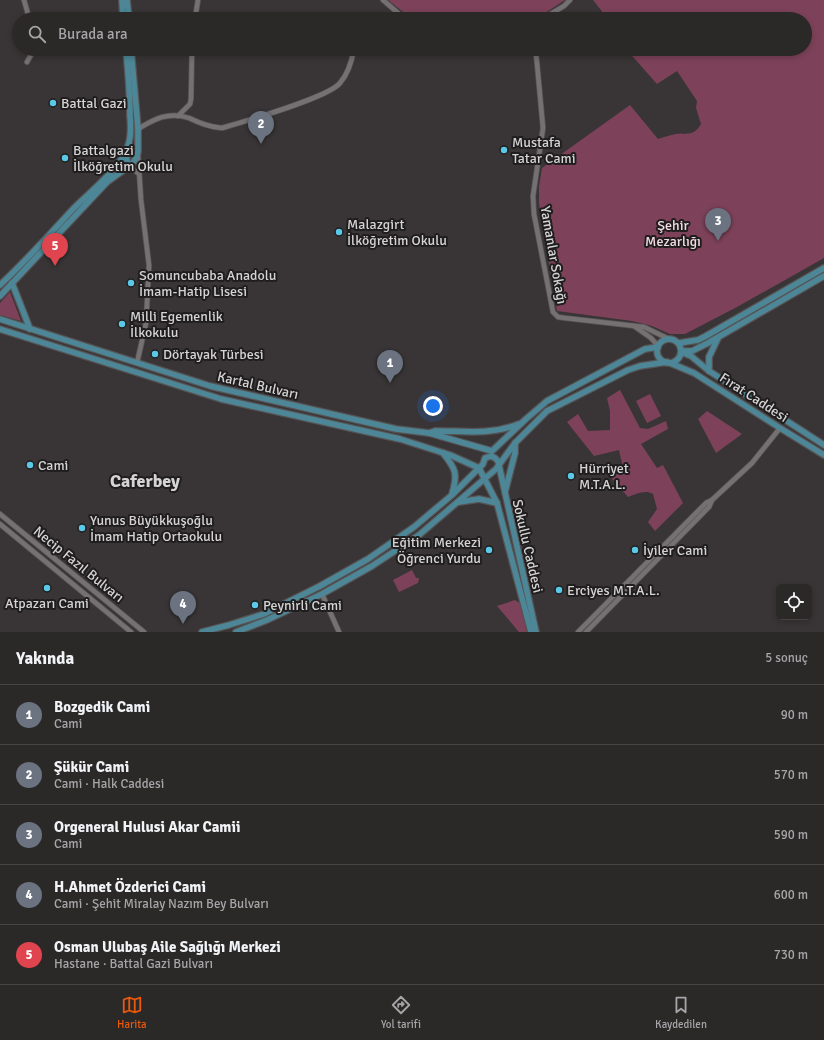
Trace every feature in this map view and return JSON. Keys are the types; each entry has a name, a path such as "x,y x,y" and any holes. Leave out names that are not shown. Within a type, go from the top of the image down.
{"main road":[{"path":"122,0 123,12"},
{"path":"127,0 128,12"},
{"path":"0,285 111,172 122,158 131,133 127,56"},
{"path":"0,296 107,182 130,166 136,158 138,152 138,129 132,56"},
{"path":"131,133 138,129"},
{"path":"126,150 127,161 130,166"},
{"path":"202,632 264,614 368,560 414,527 452,495 481,466 485,458 547,401 645,349 658,346 664,340 674,340 679,343 698,340 824,268"},
{"path":"681,351 694,350 824,276"},
{"path":"12,283 30,329"},
{"name":"Kartal Bulvarı","path":"0,319 210,386 396,429 429,433 491,454"},
{"name":"Kartal Bulvarı","path":"0,328 221,399 400,439 481,466"},
{"path":"709,371 709,357 718,336"},
{"path":"236,632 267,620 322,594 372,566 419,535 496,469 515,443 551,408 628,370 640,366 668,363 678,359 681,351 679,343"},
{"path":"658,346 659,358 668,363"},
{"name":"Fırat Caddesi","path":"681,351 691,356 709,371 824,445"},
{"name":"Fırat Caddesi","path":"668,363 694,373 824,455"},
{"path":"429,433 435,431 493,431 521,424"},
{"path":"504,494 515,454 515,443"},
{"path":"443,453 453,466 455,472 452,495"},
{"path":"491,454 497,459 498,465"},
{"name":"Sokullu Caddesi","path":"498,465 536,632"},
{"path":"481,466 486,470 492,471"},
{"name":"Sokullu Caddesi","path":"481,466 497,503 531,632"},
{"path":"457,502 479,499 497,503"}],"street":[{"path":"24,0 27,12"},
{"path":"196,12 198,0"},
{"path":"383,0 397,12"},
{"path":"554,12 564,6 570,0"},
{"path":"27,62 30,56"},
{"path":"178,116 190,104 192,56"},
{"path":"138,129 154,119 166,116 178,116 212,127 222,128 298,103 333,89 340,84 345,77 352,56"},
{"name":"Yamanlar Sokağı","path":"536,56 543,128 533,196 534,214 553,312 558,317 644,327 669,339"},
{"path":"137,363 146,323 149,265 138,152"},
{"path":"130,166 139,174"},
{"path":"633,325 651,338 658,346"},
{"path":"578,632 706,503 712,500 752,463 780,428"},
{"path":"586,632 709,507 712,500"},
{"name":"Necip Fazıl Bulvarı","path":"0,514 144,632"},
{"name":"Necip Fazıl Bulvarı","path":"0,524 131,632"},
{"path":"322,594 339,632"}],"green space":[{"path":"388,0 565,0 547,12 403,12"},
{"name":"Şehir Mezarlığı","path":"593,0 824,0 824,258 737,307 685,334 670,334 652,326 632,321 557,311 539,204 539,186 542,168 630,105 658,139 669,135 690,133 698,128 701,124 696,108 697,101 677,71 657,84 632,56 812,56 812,12 602,12"},
{"path":"10,292 21,321 0,315 0,303"},
{"path":"620,390 640,428 648,429 666,421 668,429 641,444 657,468 663,465 683,503 655,531 648,522 657,509 653,494 644,492 628,497 610,476 624,472 619,450 594,456 567,422 578,414 588,431 610,430 610,411 607,398"},
{"path":"650,394 661,416 647,423 636,401"},
{"path":"707,411 742,434 716,453 698,419"},
{"path":"412,570 416,578 419,578 418,583 399,592 393,580"},
{"path":"515,600 521,604 527,632 519,632 497,606"}],"place":[{"name":"Battal Gazi","path":"53,103"},
{"name":"Şükür Cami","path":"261,144"},
{"name":"Mustafa Tatar Cami","path":"504,150"},
{"name":"Battalgazi İlköğretim Okulu","path":"65,158"},
{"name":"Malazgirt İlköğretim Okulu","path":"339,232"},
{"name":"Orgeneral Hulusi Akar Camii","path":"718,241"},
{"name":"Osman Ulubaş Aile Sağlığı Merkezi","path":"55,266"},
{"name":"Somuncubaba Anadolu İmam-Hatip Lisesi","path":"131,283"},
{"name":"Milli Egemenlik İlkokulu","path":"122,324"},
{"name":"Dörtayak Türbesi","path":"155,354"},
{"name":"Bozgedik Cami","path":"390,383"},
{"name":"Cami","path":"30,465"},
{"name":"Hürriyet M.T.A.L.","path":"571,476"},
{"name":"Yunus Büyükkuşoğlu İmam Hatip Ortaokulu","path":"82,528"},
{"name":"Eğitim Merkezi Öğrenci Yurdu","path":"489,550"},
{"name":"İyiler Cami","path":"635,550"},
{"name":"Atpazarı Cami","path":"47,588"},
{"name":"Erciyes M.T.A.L.","path":"559,590"},
{"name":"Peynirli Cami","path":"255,605"},
{"name":"H.Ahmet Özderici Cami","path":"183,624"}],"district":[{"name":"Caferbey","path":"145,481"}]}
